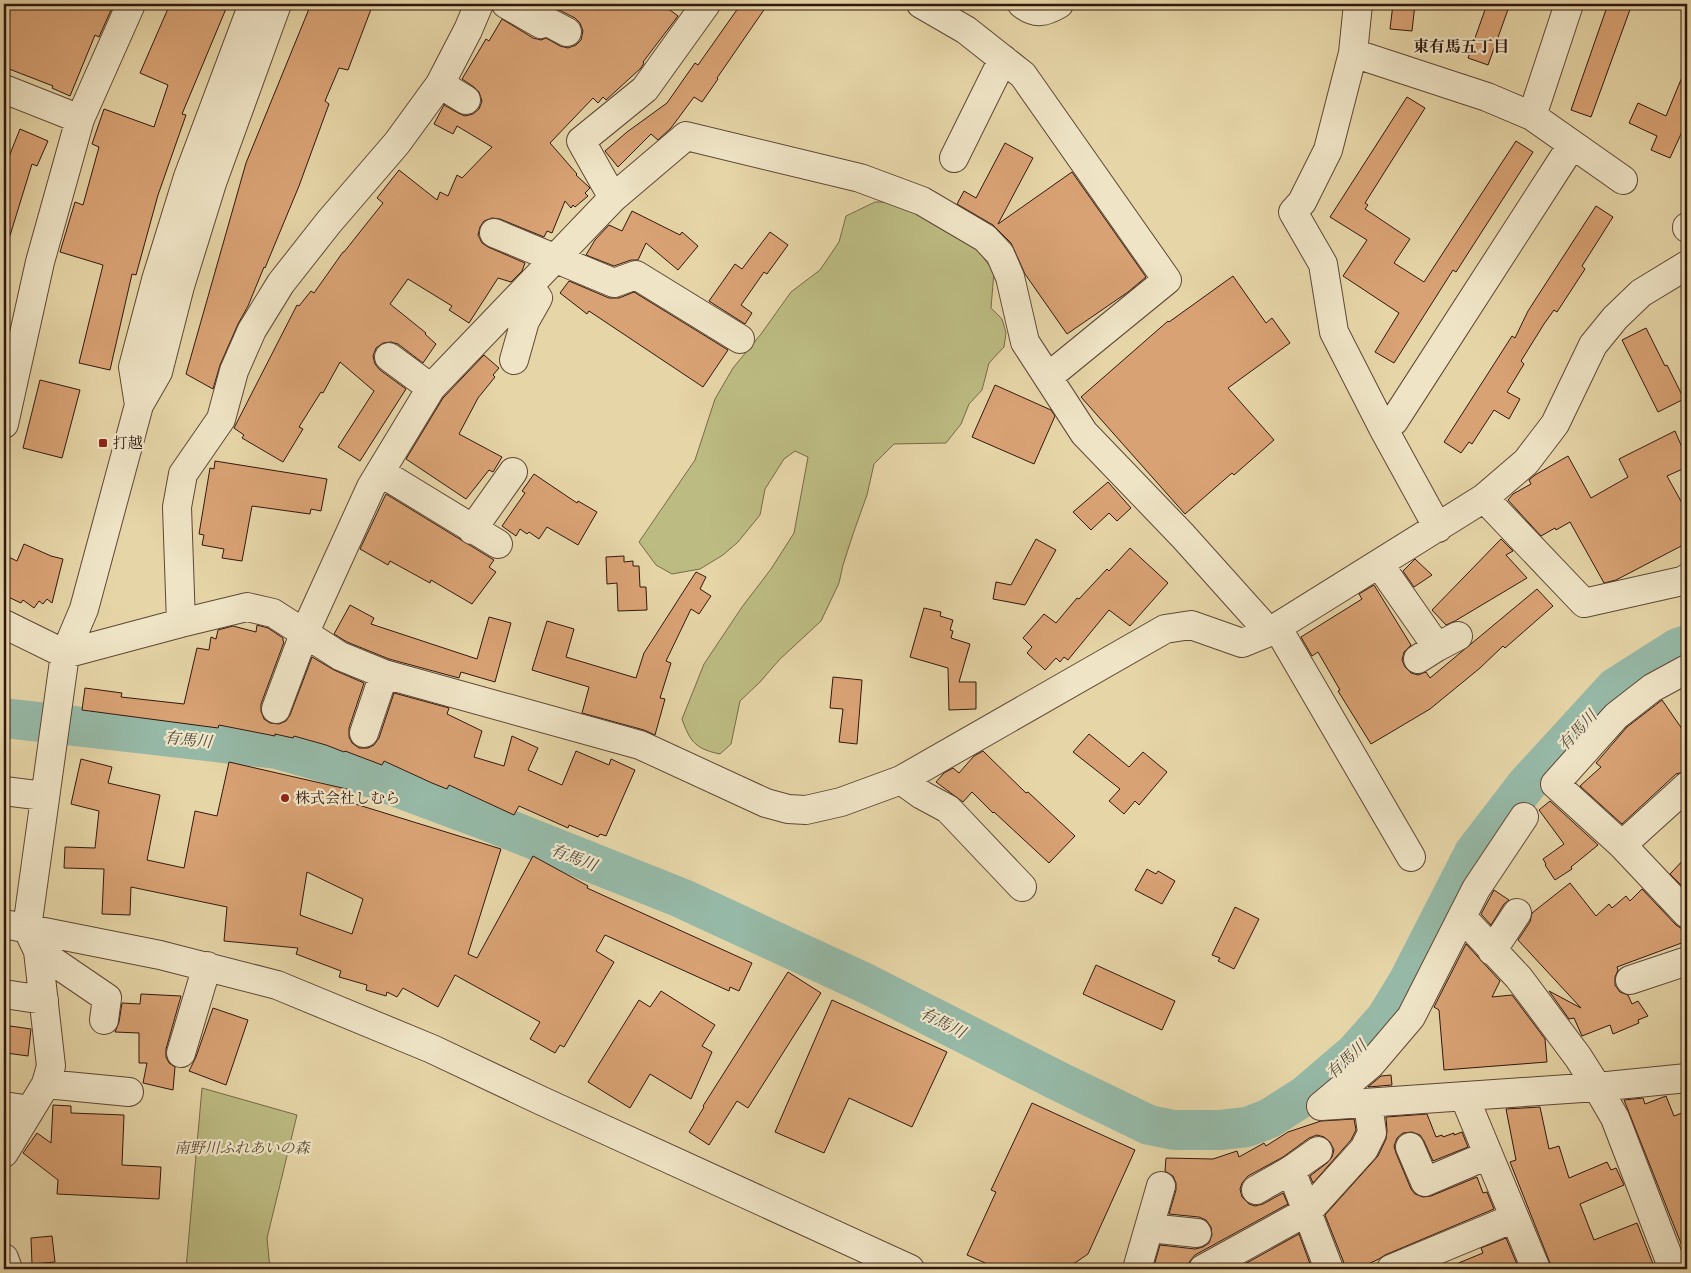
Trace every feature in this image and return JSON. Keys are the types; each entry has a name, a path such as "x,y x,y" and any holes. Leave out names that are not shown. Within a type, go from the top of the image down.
{"street":[{"path":"5,414 40,262 80,119 131,4"},
{"path":"139,405 133,367 156,280 188,177 253,4"},
{"path":"4,1153 17,1108 46,1084 51,1066 44,1000 23,934 55,736 65,654 84,609 139,405 158,372 180,286 212,183 277,4"},
{"path":"181,622 177,507 183,474 221,419 234,372 252,330 281,283 329,222 397,143 440,84 468,30 479,4"},
{"path":"506,4 541,24 546,21 567,32"},
{"path":"613,198 581,142 645,89 706,4"},
{"path":"921,4 966,30 1024,75 1167,280 1048,377"},
{"path":"1022,4 1030,11 1046,11 1060,4"},
{"path":"1358,4 1353,54 1328,150 1302,202 1293,212 1323,264 1334,332 1383,428 1438,528"},
{"path":"1532,116 1569,4"},
{"path":"1353,54 1487,97 1532,116 1623,180"},
{"path":"954,158 1004,59"},
{"path":"440,84 466,100"},
{"path":"4,89 80,119"},
{"path":"276,709 304,634 371,487 431,388 613,198 686,136 860,178 922,201 986,238 1000,254 1010,277 1026,342 1084,433 1273,629 1411,857"},
{"path":"1383,428 1394,421 1572,145"},
{"path":"494,233 614,282 636,275 740,339"},
{"path":"4,624 65,654 181,622 247,607 273,613 340,656 384,674 640,745 766,803 806,810 841,802 901,780 1165,629 1191,625 1242,643 1273,629 1438,528 1484,498 1526,462 1555,424 1593,345 1641,293 1687,264"},
{"path":"514,360 525,321 538,298 529,286"},
{"path":"389,358 431,388"},
{"path":"380,472 472,530 498,544"},
{"path":"472,530 513,472"},
{"path":"1484,498 1584,604 1682,581 1687,578"},
{"path":"1379,564 1438,647"},
{"path":"1685,908 1622,844 1555,784 1616,716 1652,688 1687,669"},
{"path":"364,732 384,674"},
{"path":"901,780 948,810 1022,887"},
{"path":"1622,844 1687,786"},
{"path":"4,791 44,796"},
{"path":"1524,816 1476,889 1411,1017 1371,1064 1321,1106 1597,1087 1687,1078"},
{"path":"1492,951 1517,913"},
{"path":"1462,917 1519,978 1578,1057 1597,1087 1614,1118 1674,1269"},
{"path":"23,934 160,955 277,985 432,1049 910,1269"},
{"path":"23,934 107,998 104,1020"},
{"path":"1630,980 1687,961"},
{"path":"181,1053 207,966"},
{"path":"4,994 44,1000"},
{"path":"46,1084 130,1092"},
{"path":"1464,1096 1536,1269"},
{"path":"1203,1269 1308,1212 1364,1149 1372,1133 1368,1102"},
{"path":"1410,1146 1425,1182 1488,1156"},
{"path":"1256,1190 1291,1170 1318,1151"},
{"path":"1291,1170 1329,1269"},
{"path":"1137,1269 1161,1186"},
{"path":"1391,1269 1514,1218"},
{"path":"1148,1228 1197,1233"},
{"path":"4,1258 8,1269"}],"green space":[{"path":"875,202 901,202 977,249 994,272 991,308 1002,319 1006,333 1004,347 989,363 982,390 969,404 961,424 946,443 894,444 874,464 867,495 843,565 839,583 821,621 779,660 740,701 731,744 720,754 705,750 691,739 682,719 704,664 794,533 808,457 795,451 784,459 765,489 760,515 738,542 723,555 700,569 672,574 656,565 639,542 695,460 715,399 733,368 761,334 791,292 820,270 839,242 846,216"},
{"name":"南野川ふれあいの森","path":"202,1088 297,1115 267,1238 270,1269 186,1269"}],"building":[{"path":"4,4 96,4 111,10 99,37 95,35 70,96 52,88 53,86 4,67"},
{"path":"170,4 228,4 182,114 186,115 158,195 136,275 132,274 110,370 79,363 103,265 60,252 75,202 83,205 99,147 92,144 104,109 154,127 168,85 140,73"},
{"path":"311,4 373,4 348,70 339,68 325,101 329,104 299,186 265,268 220,365 213,389 186,374 246,163"},
{"path":"537,4 662,4 678,16 643,62 641,68 606,100 603,97 598,103 593,98 550,143 576,175 590,188 585,193 588,196 571,208 565,201 552,233 547,231 544,237 500,219 492,218 484,221 478,235 482,243 525,263 522,271 511,282 498,278 469,323 449,310 452,306 408,279 390,304 426,333 436,344 423,363 398,344 391,342 383,343 376,348 373,356 375,364 380,370 406,389 360,461 338,447 374,391 340,362 323,393 321,392 299,427 303,429 283,462 242,438 244,435 234,428 297,305 299,306 311,291 314,293 343,252 383,203 377,198 399,170 437,200 440,192 448,196 457,175 462,178 492,147 457,126 453,134 434,124 444,105 465,116 473,114 479,109 482,101 479,92 462,79 486,39 489,41 502,19 533,38 541,40 546,38 560,46 568,48 576,45 581,40 583,31 580,23 575,18 553,7"},
{"path":"741,4 768,4 702,102 694,97 671,128 658,140 651,134 618,167 605,151 627,132 667,103 695,63 698,65"},
{"path":"1393,4 1415,4 1412,31 1390,29"},
{"path":"1487,4 1510,4 1488,65 1468,58"},
{"path":"1608,4 1632,4 1591,117 1571,110"},
{"path":"1687,65 1687,121 1670,158 1651,150 1657,136 1629,123 1638,103 1666,116"},
{"path":"1407,97 1425,108 1365,203 1368,205 1365,209 1410,239 1394,263 1424,282 1516,141 1533,152 1456,272 1453,270 1394,363 1375,352 1399,313 1343,276 1367,240 1330,217"},
{"path":"20,129 48,141 37,166 32,164 8,242 4,241 4,169"},
{"path":"1005,143 1033,158 998,224 1072,172 1146,277 1128,292 1067,334 1025,274 1011,243 993,225 957,204 964,191 976,198"},
{"path":"1596,206 1613,217 1582,266 1585,269 1557,312 1554,310 1544,324 1521,361 1524,364 1507,392 1520,399 1509,419 1494,410 1472,444 1469,442 1461,453 1444,442 1512,336 1515,338 1528,311"},
{"path":"632,211 680,235 682,232 698,246 678,270 646,243 638,260 631,260 614,266 586,255 595,240 609,225 622,231"},
{"path":"770,232 788,245 767,274 764,272 741,305 752,313 745,324 709,301 735,264 742,269"},
{"path":"1233,276 1266,323 1272,318 1290,343 1228,388 1274,440 1185,514 1081,397 1168,321"},
{"path":"569,281 609,298 619,298 634,292 728,350 703,387 589,311 587,314 560,293"},
{"path":"1646,328 1684,399 1658,412 1622,340"},
{"path":"484,355 499,368 493,375 495,377 478,398 459,434 502,457 493,472 489,470 466,499 406,459 443,398"},
{"path":"40,380 80,390 62,458 23,448"},
{"path":"995,385 1051,410 1055,416 1034,464 972,437"},
{"path":"1675,431 1687,459 1687,467 1667,476 1687,512 1687,543 1616,580 1604,583 1570,522 1541,536 1508,500 1513,494 1531,484 1529,480 1535,475 1568,456 1591,498 1628,477 1619,459"},
{"path":"215,461 327,479 321,511 311,509 310,514 252,506 242,561 222,558 224,549 202,545 204,535 199,534 210,468 214,469"},
{"path":"534,474 577,503 578,501 597,512 578,545 547,527 539,539 529,532 527,534 520,529 516,536 502,526 525,493 522,491"},
{"path":"1108,482 1131,508 1117,521 1109,513 1091,530 1073,512"},
{"path":"386,494 494,560 489,567 496,572 472,604 431,580 430,583 390,561 388,565 360,549"},
{"path":"1036,539 1056,550 1025,605 993,599 996,582 1011,585"},
{"path":"1501,539 1513,551 1506,555 1527,578 1446,625 1432,610"},
{"path":"24,544 51,556 63,559 52,603 47,599 43,604 39,601 34,608 23,600 21,603 4,595 4,555 17,561"},
{"path":"1130,548 1168,583 1130,626 1109,610 1068,660 1064,657 1060,662 1056,658 1045,670 1027,653 1032,647 1023,638 1044,614 1056,623 1077,598 1079,599 1107,569 1109,571"},
{"path":"624,556 624,562 633,561 633,566 639,566 640,587 646,587 647,610 618,611 617,583 607,584 606,557"},
{"path":"1415,559 1432,575 1414,587 1403,571"},
{"path":"696,572 706,577 700,589 711,596 699,614 691,609 666,661 671,663 660,698 665,699 655,735 644,730 582,713 589,687 532,670 547,621 574,629 566,657 636,678 644,653"},
{"path":"1374,585 1411,645 1404,652 1402,660 1405,667 1411,673 1418,675 1426,672 1430,678 1537,589 1553,606 1430,709 1371,744 1338,691 1340,690 1318,652 1312,656 1301,637 1362,599 1359,594"},
{"path":"350,605 374,618 371,624 477,659 489,617 511,623 495,682 461,672 459,678 389,659 347,642 334,634"},
{"path":"924,608 941,612 940,616 953,620 950,630 953,631 951,638 970,644 959,682 976,682 976,709 949,710 948,668 910,657"},
{"path":"257,625 268,628 283,638 284,642 261,704 264,719 270,723 279,724 286,721 290,715 312,657 334,670 364,683 349,728 349,737 352,743 359,748 368,748 374,745 379,738 394,693 449,708 447,714 482,731 474,757 504,766 512,736 538,748 528,770 562,785 576,751 609,765 611,759 635,770 606,836 600,834 598,837 569,825 568,828 519,806 514,815 449,785 447,789 384,761 382,765 345,751 294,736 293,738 275,734 275,736 219,725 218,728 82,710 85,688 122,693 121,697 184,704 197,648 209,650 211,637 216,639 218,630 233,626 256,632"},
{"path":"833,677 862,680 857,744 839,742 843,709 830,708"},
{"path":"1662,700 1687,736 1687,771 1676,774 1622,824 1580,786 1601,767 1596,763 1627,727"},
{"path":"1089,734 1129,767 1143,752 1167,772 1139,805 1135,801 1124,814 1109,801 1120,789 1073,752"},
{"path":"983,751 1026,793 1028,792 1075,836 1049,863 972,792 963,802 936,782 944,773 953,768 959,773 974,756"},
{"path":"81,759 112,767 108,783 160,795 147,860 184,868 195,811 217,816 229,762 351,790 349,802 501,849 468,954 477,958 533,856 588,886 587,888 752,963 739,991 730,987 729,991 605,935 596,951 614,962 564,1047 560,1045 555,1053 530,1039 540,1022 455,975 438,1007 403,988 397,997 387,992 386,996 366,990 367,985 339,977 341,971 296,954 298,948 224,941 227,907 131,887 130,915 102,914 104,869 64,868 65,847 95,848 99,811 71,804","holes":["307,872 363,899 352,934 300,915"]},
{"path":"1550,801 1598,845 1571,867 1572,869 1555,880 1543,859 1564,844 1539,810"},
{"path":"1687,856 1687,891 1670,874"},
{"path":"1147,869 1156,874 1158,871 1175,881 1162,904 1135,890"},
{"path":"1570,883 1596,916 1609,904 1612,908 1626,896 1630,901 1642,889 1682,929 1687,941 1617,967 1615,985 1620,992 1628,995 1632,1004 1638,1001 1648,1016 1638,1020 1639,1023 1613,1034 1610,1025 1582,1036 1574,1018 1569,1019 1549,991 1581,1008 1518,940 1530,922 1532,913"},
{"path":"1494,890 1509,900 1504,904 1491,925 1481,914"},
{"path":"1235,907 1259,919 1234,969 1218,961 1220,958 1212,955"},
{"path":"1466,944 1500,981 1492,997 1512,995 1545,1039 1547,1062 1444,1070 1439,1010 1434,1007"},
{"path":"1096,965 1175,1001 1162,1030 1083,994"},
{"path":"788,972 821,993 748,1108 737,1101 709,1145 689,1132 703,1106"},
{"path":"661,991 715,1025 702,1046 712,1052 691,1099 650,1074 630,1108 588,1082 639,1000 650,1007"},
{"path":"141,994 181,996 166,1049 166,1057 169,1063 175,1067 173,1090 143,1083 147,1063 139,1063 139,1033 115,1032 119,1022 122,1003 140,1004"},
{"path":"832,1000 947,1052 912,1127 849,1098 824,1153 775,1132"},
{"path":"213,1008 248,1020 226,1085 189,1071 196,1057"},
{"path":"10,1026 31,1029 28,1056 6,1053"},
{"path":"1391,1075 1392,1085 1368,1087 1381,1076"},
{"path":"1666,1096 1674,1116 1687,1111 1686,1256 1624,1100 1643,1098 1645,1104"},
{"path":"1032,1103 1135,1150 1088,1254 1066,1269 999,1269 967,1255 996,1192 991,1190"},
{"path":"53,1105 71,1106 71,1113 124,1115 122,1165 161,1167 159,1199 57,1194 58,1180 23,1153 37,1133 51,1143"},
{"path":"1540,1107 1549,1149 1559,1146 1569,1178 1607,1162 1611,1170 1616,1168 1624,1185 1580,1204 1594,1240 1637,1223 1655,1269 1551,1269 1510,1162 1516,1160 1506,1109"},
{"path":"1427,1114 1436,1137 1462,1132 1468,1147 1433,1161 1420,1135 1412,1132 1403,1133 1397,1138 1394,1146 1411,1189 1415,1194 1423,1197 1431,1196 1477,1177 1483,1193 1487,1192 1494,1209 1385,1255 1357,1269 1344,1269 1344,1263 1325,1215 1378,1156 1386,1139 1386,1117"},
{"path":"1354,1119 1356,1130 1351,1140 1313,1183 1310,1176 1327,1163 1332,1157 1334,1150 1330,1142 1324,1137 1317,1135 1309,1138 1283,1157 1248,1176 1242,1183 1240,1189 1242,1197 1249,1204 1255,1206 1263,1204 1283,1193 1288,1204 1195,1255 1187,1268 1153,1269 1160,1245 1195,1249 1209,1243 1212,1235 1211,1227 1206,1220 1199,1217 1169,1214 1176,1190 1176,1183 1173,1176 1165,1171 1166,1158 1213,1159 1237,1151 1239,1157 1264,1143 1266,1146 1288,1132 1321,1121"},
{"path":"1299,1234 1312,1269 1244,1269 1243,1265"},
{"path":"52,1236 55,1262 32,1264 31,1238"},
{"path":"1506,1238 1519,1269 1444,1269 1483,1253 1481,1248"}],"waterway":[{"name":"有馬川","path":"4,718 277,749 348,769 485,820 681,898 867,984 1149,1125 1174,1130 1220,1130 1247,1127 1270,1118 1306,1095 1355,1053 1386,1018 1408,982 1474,853 1527,784 1615,688 1678,648 1687,645"}],"place":[{"name":"打越","path":"103,443"},
{"name":"株式会社しむら","path":"285,798"}],"district":[{"name":"東有馬五丁目","path":"1461,46"}]}
